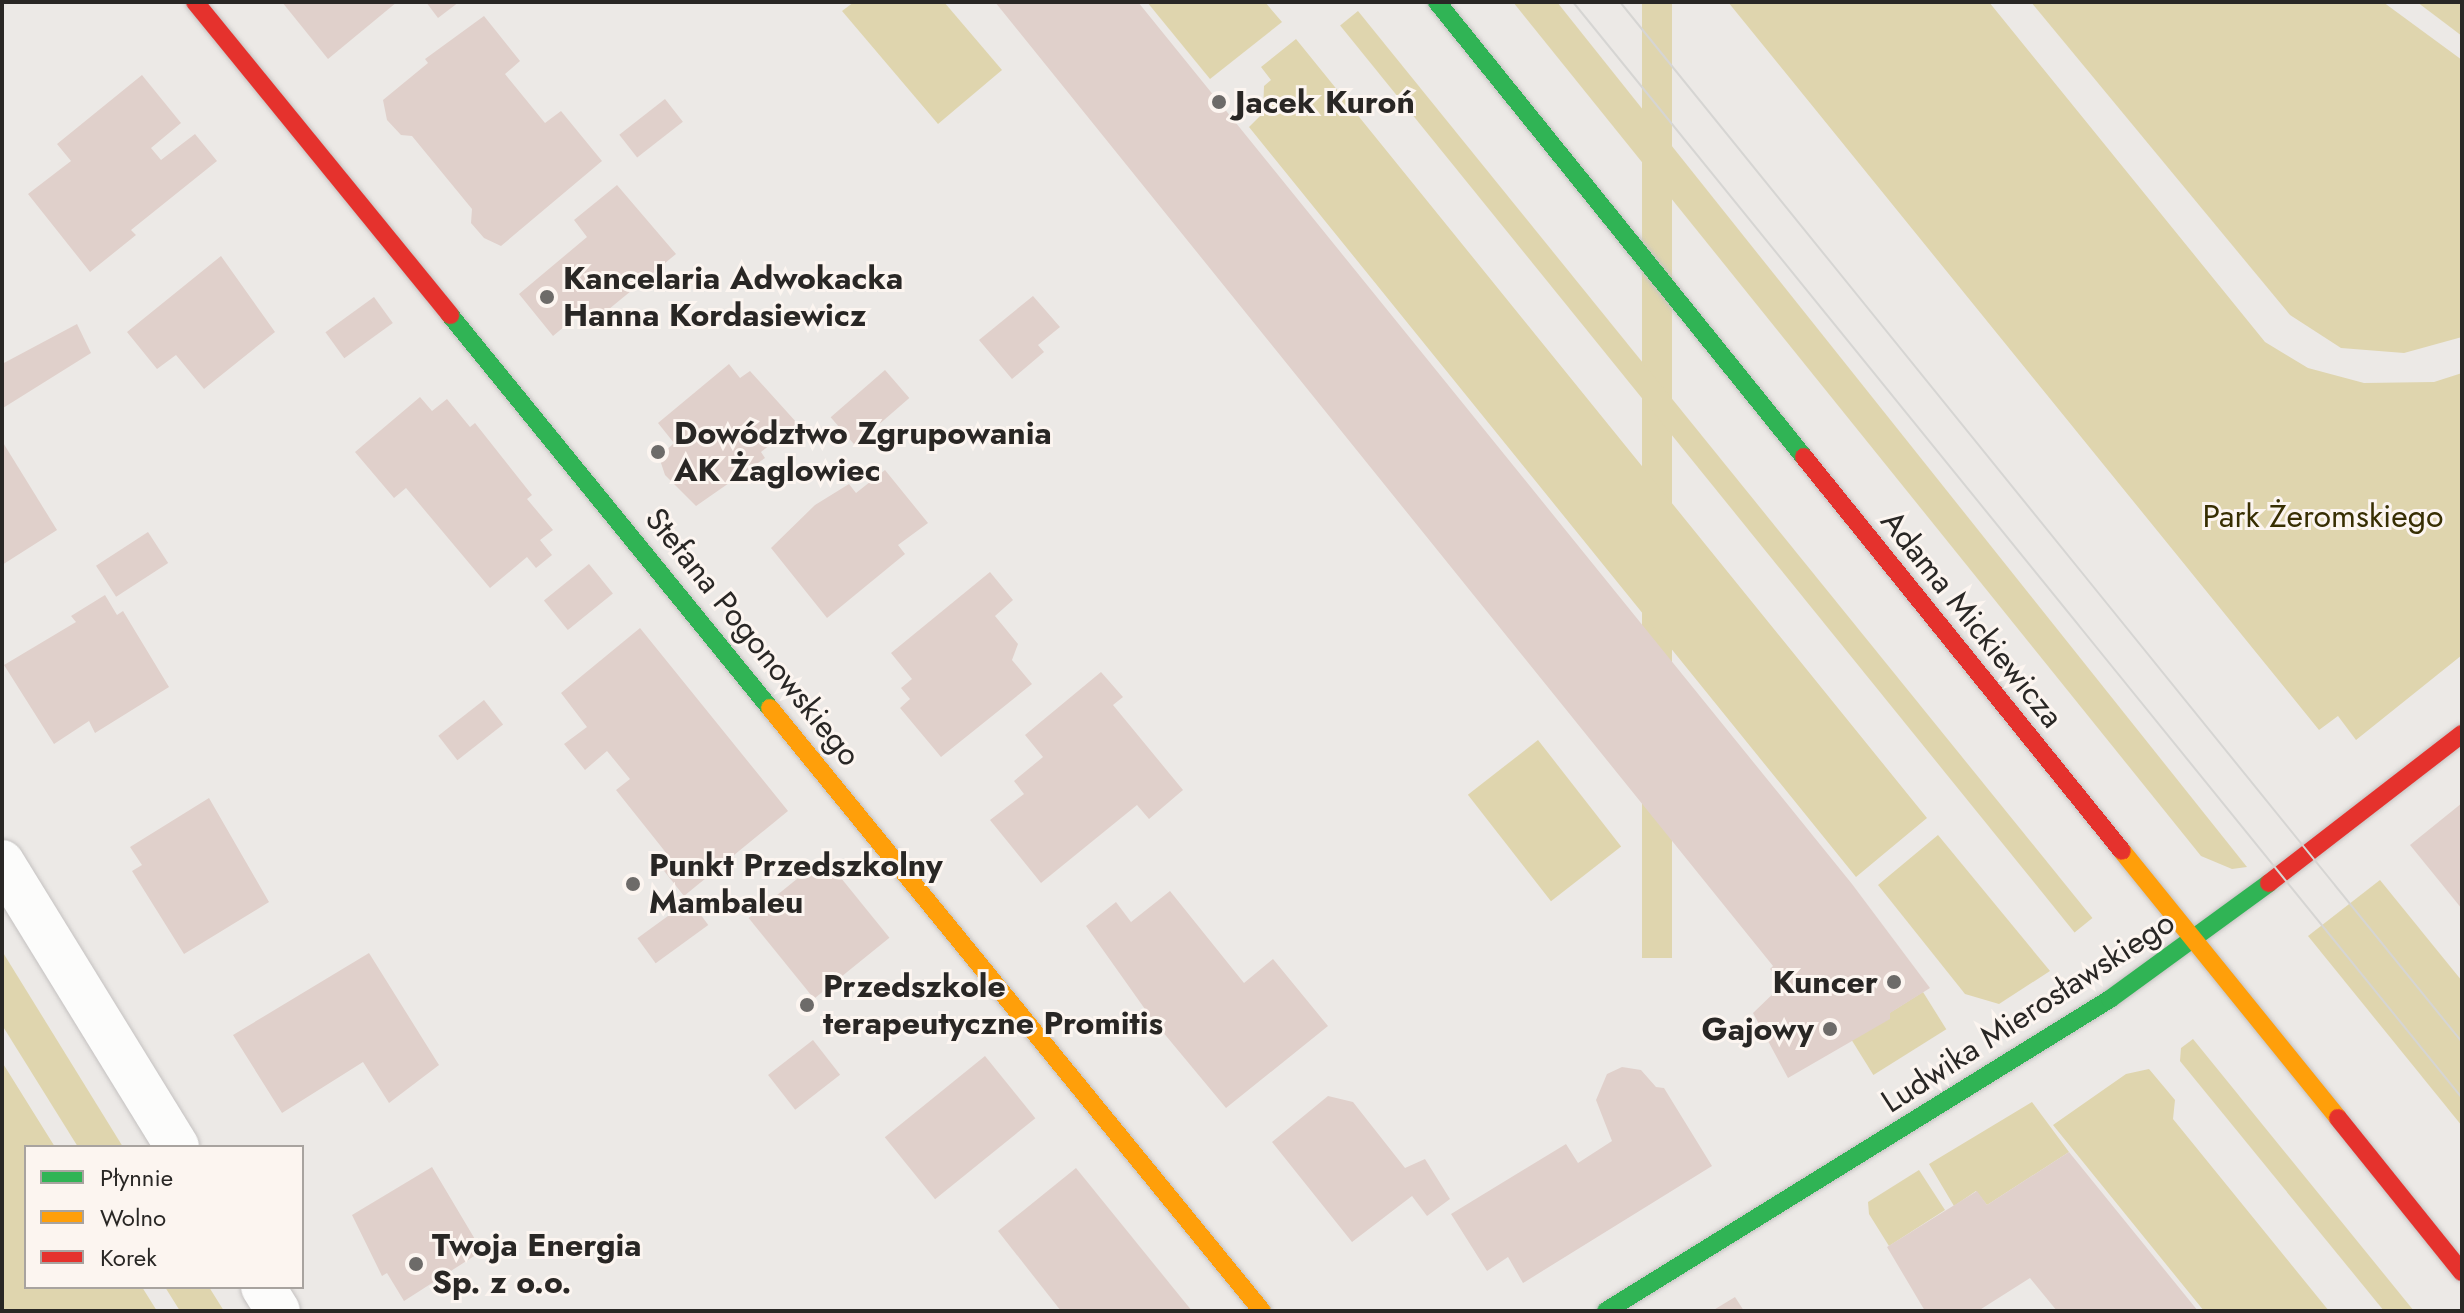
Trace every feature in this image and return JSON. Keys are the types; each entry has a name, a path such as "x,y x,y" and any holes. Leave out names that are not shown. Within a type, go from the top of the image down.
{"street":[{"name":"Stefana Pogonowskiego","path":"195,2 1262,1311"},
{"name":"Adama Mickiewicza","path":"1437,2 2462,1272"},
{"name":"Ludwika Mierosławskiego","path":"1606,1311 2057,1032 2192,941 2462,734"},
{"path":"2,862 176,1145"},
{"path":"264,1289 278,1311"}],"green space":[{"path":"854,2 944,2 1002,70 938,124 842,11"},
{"path":"1147,2 1265,2 1282,22 1210,79"},
{"path":"1513,2 1557,2 2247,867 2232,869 2201,856"},
{"path":"1642,2 1672,2 1672,958 1642,958"},
{"name":"Park Żeromskiego","path":"1728,2 1989,2 2265,342 2308,368 2364,383 2434,382 2462,373 2462,655 2356,740 2338,716 2319,730"},
{"path":"2031,2 2383,2 2462,60 2462,337 2404,353 2341,348 2290,315"},
{"path":"2417,2 2462,2 2462,36"},
{"path":"1358,11 2092,918 2075,932 1340,25"},
{"path":"1296,39 1927,818 1856,877 1249,127 1263,113 1264,86 1271,80 1261,67"},
{"path":"1538,740 1621,846 1551,901 1468,795"},
{"path":"1938,835 2050,971 1999,1004 1965,994 1878,885"},
{"path":"2380,880 2462,981 2462,1126 2308,936"},
{"path":"2,951 122,1145 77,1145 2,1025"},
{"path":"1923,992 1946,1029 1873,1075 1850,1038"},
{"path":"2193,1039 2414,1311 2384,1311 2180,1061 2181,1048"},
{"path":"2,1062 54,1145 24,1145 24,1289 143,1289 157,1311 2,1311"},
{"path":"2149,1069 2175,1100 2173,1119 2329,1311 2204,1311 2053,1125 2126,1074"},
{"path":"2032,1102 2069,1152 1987,1205 1976,1191 1954,1206 1929,1164"},
{"path":"1919,1170 1945,1210 1889,1246 1869,1214 1868,1202"},
{"path":"166,1289 210,1289 224,1311 180,1311"}],"building":[{"path":"282,2 397,2 328,59"},
{"path":"426,2 459,2 438,18"},
{"path":"995,2 1138,2 1852,884 1930,988 1890,1013 1890,1019 1788,1078 1753,1013 1783,984 1770,969 1773,966"},
{"path":"484,16 520,61 505,74 545,123 561,111 602,161 501,246 484,238 471,223 472,209 412,136 401,135 387,120 383,100 428,63 425,59"},
{"path":"142,75 181,123 151,148 161,160 195,134 217,161 131,230 136,235 90,272 28,194 71,161 57,144"},
{"path":"665,99 683,122 637,158 619,135"},
{"path":"617,185 676,254 592,323 583,311 553,336 519,294 587,237 574,220"},
{"path":"221,256 275,332 204,389 176,355 157,369 127,332"},
{"path":"1033,296 1060,327 1038,345 1044,352 1012,379 979,340"},
{"path":"374,297 393,323 344,358 325,332"},
{"path":"77,324 91,353 3,408 2,364"},
{"path":"729,364 740,378 750,371 797,423 761,452 765,458 696,506 665,475 659,457 674,443 658,423"},
{"path":"885,370 909,398 855,445 831,417"},
{"path":"420,397 432,411 447,399 470,427 475,423 532,495 527,499 553,530 540,540 552,555 536,568 527,557 490,588 406,488 394,498 355,452"},
{"path":"2,441 57,530 2,565"},
{"path":"885,470 928,523 898,545 905,554 827,618 771,548 815,505 849,484 856,493"},
{"path":"148,532 168,563 116,597 96,566"},
{"path":"589,564 613,594 568,630 544,601"},
{"path":"990,572 1013,600 995,616 1018,644 1012,660 1032,684 941,757 900,708 910,699 901,688 912,679 891,653"},
{"path":"105,595 117,615 123,611 169,687 95,733 89,721 54,744 4,665 76,622 71,616"},
{"path":"640,628 788,811 684,896 657,862 667,854 616,790 630,779 607,751 585,770 564,744 587,727 561,693"},
{"path":"1101,672 1123,697 1113,705 1183,790 1149,819 1137,805 1041,883 990,820 1024,794 1014,781 1043,757 1025,735"},
{"path":"484,700 503,724 457,760 438,736"},
{"path":"209,798 269,902 184,954 132,871 142,865 130,847"},
{"path":"2462,803 2462,909 2410,845"},
{"path":"824,857 889,938 814,999 749,918"},
{"path":"1170,891 1244,983 1273,959 1328,1026 1226,1108 1152,1019 1086,926 1116,902 1131,922"},
{"path":"690,900 708,925 656,963 637,938"},
{"path":"369,953 439,1065 389,1103 363,1062 282,1113 233,1035"},
{"path":"813,1040 840,1075 795,1110 768,1075"},
{"path":"985,1056 1035,1118 935,1199 885,1137"},
{"path":"1622,1067 1641,1070 1656,1087 1664,1088 1712,1166 1523,1283 1508,1257 1487,1271 1451,1214 1566,1144 1578,1163 1612,1141 1596,1100 1607,1074"},
{"path":"1328,1096 1353,1102 1405,1168 1425,1159 1450,1199 1427,1216 1412,1196 1352,1242 1272,1142"},
{"path":"2069,1152 2198,1311 2057,1311 2030,1278 1978,1311 1925,1311 1887,1247 1977,1191 1987,1205"},
{"path":"432,1167 482,1251 404,1301 387,1273 382,1276 352,1215"},
{"path":"1076,1168 1192,1311 1061,1311 998,1231"},
{"path":"1735,1297 1744,1311 1712,1311"}],"tram line":[{"path":"1573,2 2462,1098"},
{"path":"1620,2 2462,1042"}],"traffic: fast":[{"path":"1437,2 1804,457"},
{"path":"450,315 770,708"},
{"path":"1606,1311 2110,999 2269,883"}],"traffic: slow":[{"path":"770,708 1262,1311"},
{"path":"2122,851 2338,1118"}],"traffic: jam":[{"path":"195,2 450,315"},
{"path":"1804,457 2122,851"},
{"path":"2269,883 2462,734"},
{"path":"2338,1118 2462,1272"}],"place":[{"name":"Jacek Kuroń","path":"1219,102"},
{"name":"Kancelaria Adwokacka Hanna Kordasiewicz","path":"547,297"},
{"name":"Dowództwo Zgrupowania AK Żaglowiec","path":"658,452"},
{"name":"Punkt Przedszkolny Mambaleu","path":"633,884"},
{"name":"Kuncer","path":"1894,982"},
{"name":"Przedszkole terapeutyczne Promitis","path":"807,1005"},
{"name":"Gajowy","path":"1830,1029"},
{"name":"Twoja Energia Sp. z o.o.","path":"416,1264"}]}
